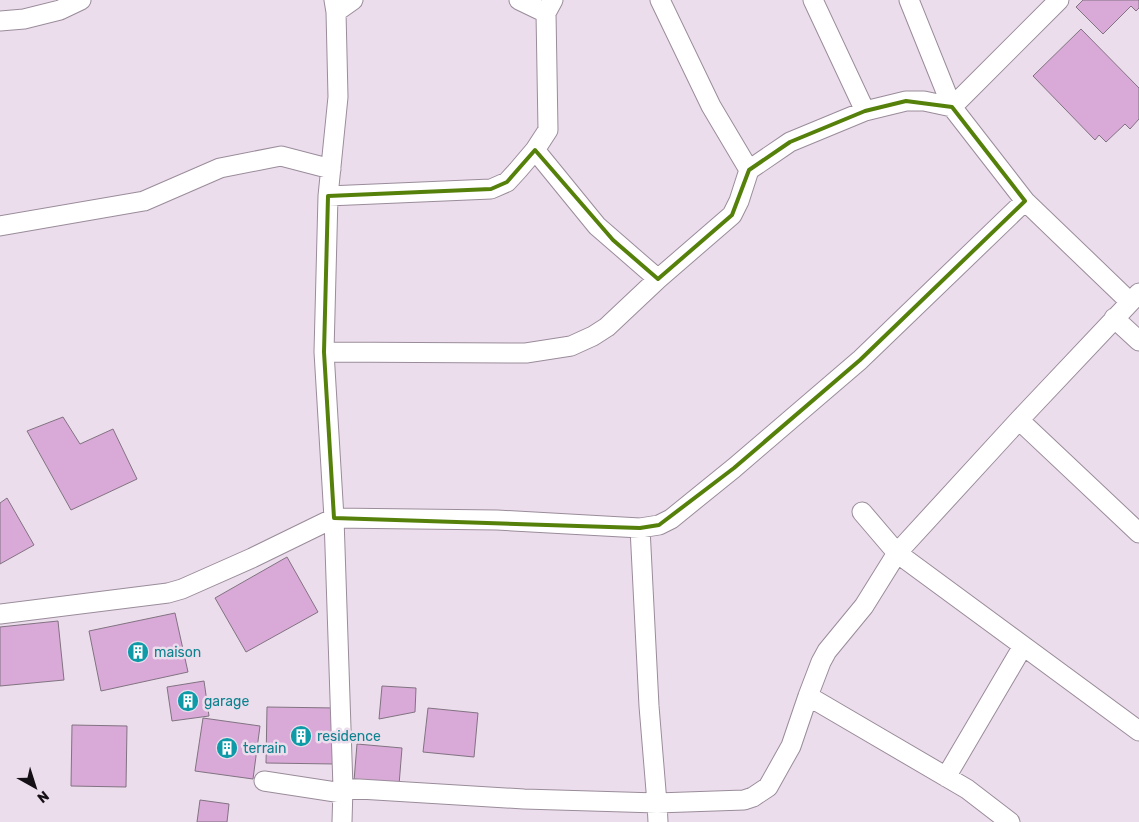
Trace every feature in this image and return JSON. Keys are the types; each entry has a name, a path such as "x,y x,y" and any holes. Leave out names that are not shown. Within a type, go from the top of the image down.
{"street":[{"path":"0,21 24,19 60,10 81,0"},
{"path":"342,822 334,518 324,352 328,196 338,97 335,6 353,0"},
{"path":"328,196 491,189 506,182 518,170 535,150 548,130 550,7 519,0"},
{"path":"660,0 712,106 749,170"},
{"path":"813,0 865,111"},
{"path":"264,781 342,791 657,803 744,800 760,793 768,786 791,746 808,696 827,650 864,606 897,553 1134,298 1025,201 952,107 909,0"},
{"path":"952,107 1058,0"},
{"path":"324,352 526,353 570,346 606,327 732,215 739,201 749,170 790,142 865,111 906,101 924,101 952,107"},
{"path":"535,150 597,226 658,279"},
{"path":"0,226 144,202 220,168 280,156 330,169"},
{"path":"0,614 168,593 182,589 252,558 334,518 497,520 640,528 659,525 671,519 734,468 860,360 1025,201"},
{"path":"1114,318 1139,341"},
{"path":"1019,420 1139,533"},
{"path":"862,512 897,553 1139,731"},
{"path":"640,528 649,706 658,822"},
{"path":"946,777 1024,646"},
{"path":"808,696 967,789 1010,822"}],"highlighted area":[{"path":"906,101 952,107 1025,201 860,360 734,468 659,525 640,528 334,518 324,352 328,196 491,189 507,182 535,150 613,240 658,279 732,215 749,170 790,142 865,111"}],"building":[{"path":"1083,0 1139,0 1139,8 1136,11 1131,6 1103,34 1076,7"},
{"path":"1081,29 1139,88 1139,119 1130,129 1125,124 1106,142 1099,135 1095,140 1033,76"},
{"path":"63,417 80,444 113,429 137,479 71,510 27,431"},
{"path":"7,498 34,545 0,564 0,503"},
{"name":"maison","path":"287,557 318,612 246,652 215,598"},
{"name":"maison","path":"175,613 188,672 101,691 89,631"},
{"path":"58,621 64,680 0,686 0,627"},
{"name":"garage","path":"204,681 209,716 172,721 167,687"},
{"path":"382,686 416,688 415,712 379,719"},
{"name":"residence","path":"267,707 336,708 335,764 266,763"},
{"path":"428,708 478,713 474,757 423,752"},
{"name":"terrain","path":"203,718 260,726 253,779 195,771"},
{"path":"72,725 127,726 126,787 71,786"},
{"path":"357,744 402,748 399,785 354,781"},
{"path":"200,800 229,804 227,822 197,822"}],"place":[{"name":"maison","path":"138,652"},
{"name":"garage","path":"188,701"},
{"name":"residence","path":"301,736"},
{"name":"terrain","path":"227,748"}]}
